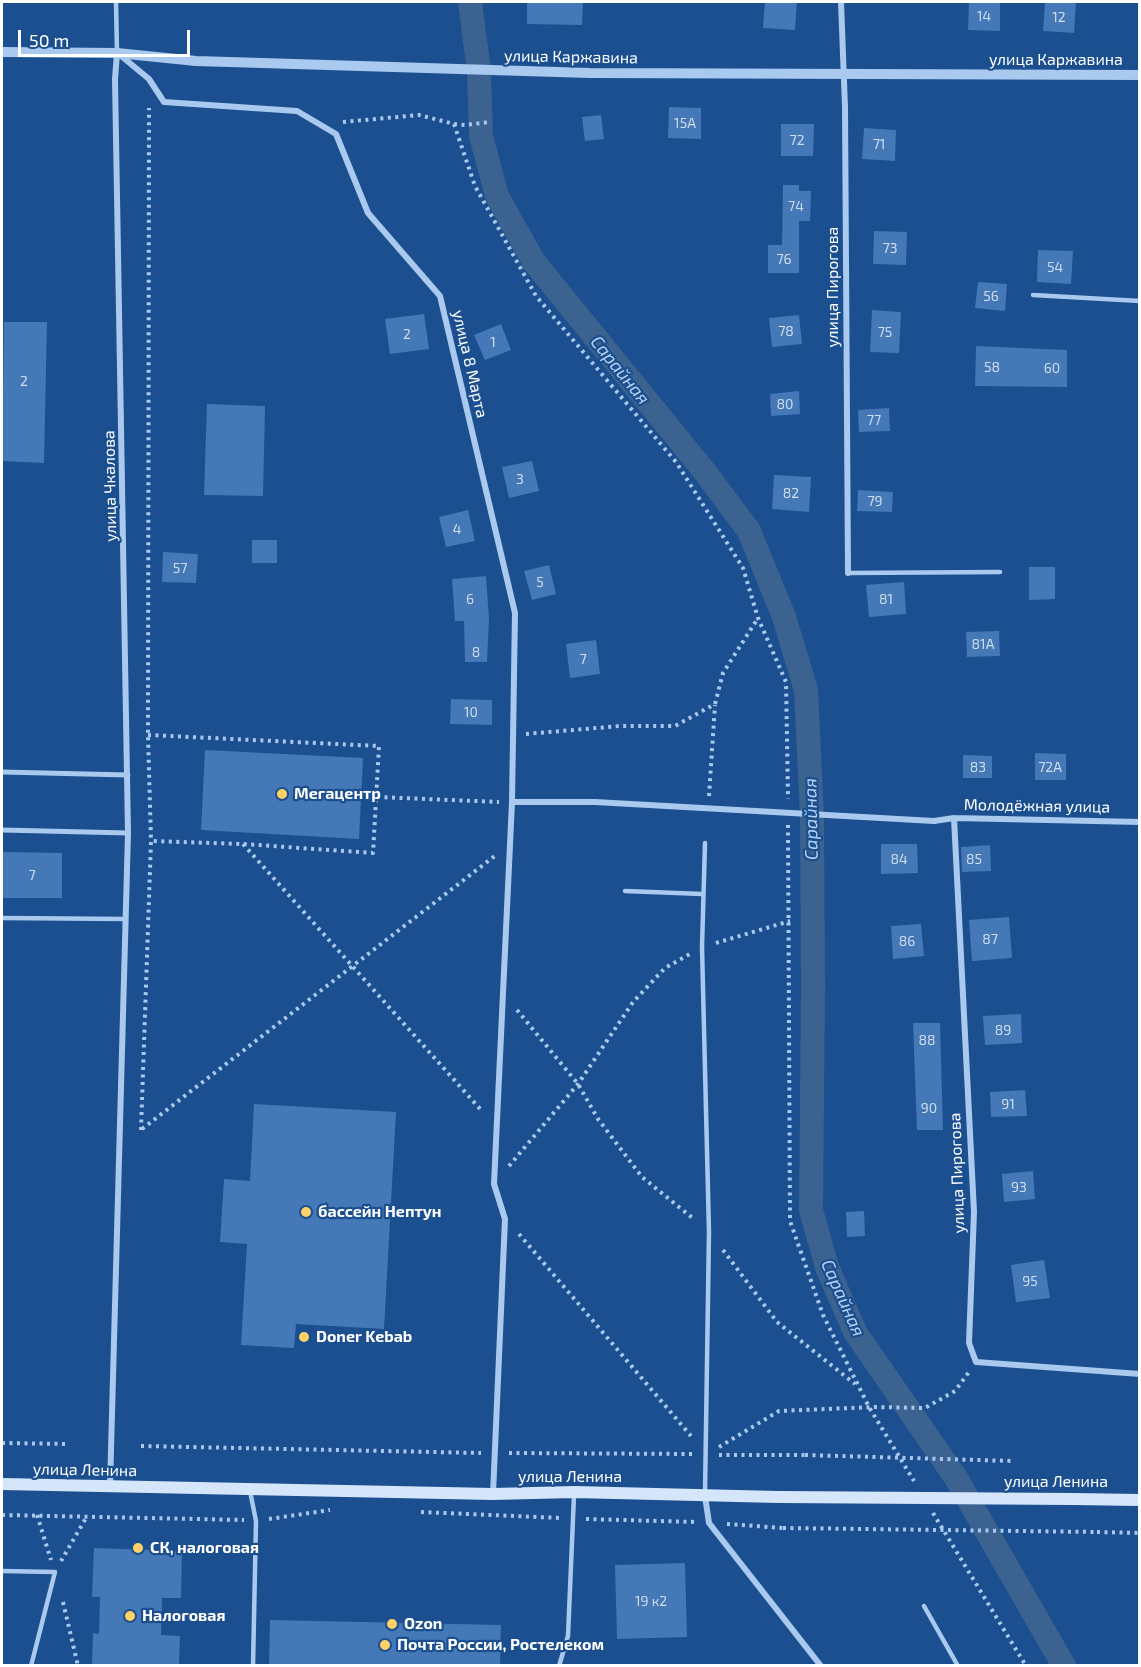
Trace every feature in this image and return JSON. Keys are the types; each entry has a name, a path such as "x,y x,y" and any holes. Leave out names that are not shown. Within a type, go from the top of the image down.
{"main road":[{"name":"улица Ленина","path":"2,1484 110,1488 249,1488 493,1494 574,1492 705,1496 1140,1500"}],"street":[{"name":"улица Пирогова","path":"841,2 845,119 848,573"},
{"name":"улица Каржавина","path":"2,52 117,53 196,61 590,73 1140,75"},
{"name":"улица 8 Марта","path":"117,53 149,79 164,102 297,111 336,134 368,213 440,296 515,614 512,802 494,1184"},
{"name":"улица Чкалова","path":"110,1488 128,833 115,79 117,53"},
{"path":"2,772 128,775"},
{"name":"Молодёжная улица","path":"512,802 595,802 934,821 954,818 1140,822"},
{"name":"улица Пирогова","path":"954,818 974,1212 969,1343 976,1362"},
{"path":"2,830 128,833"},
{"path":"493,1494 505,1219 494,1184"},
{"path":"976,1362 1140,1374"},
{"path":"705,1496 709,1523 821,1665"}],"lane":[{"path":"116,2 117,53"},
{"path":"1033,295 1140,302"},
{"path":"848,573 1000,572"},
{"path":"705,843 702,947 709,1232 705,1496"},
{"path":"625,891 702,894"},
{"path":"2,918 126,919"},
{"path":"249,1488 256,1521 253,1665"},
{"path":"559,1665 568,1636 574,1492"},
{"path":"2,1571 55,1572 31,1665"},
{"path":"924,1606 958,1665"}],"path":[{"path":"149,79 148,735 151,841 141,1130 509,844"},
{"path":"319,124 419,115 454,124 490,122"},
{"path":"454,124 474,186 536,296 676,462 743,568 758,618 786,682 788,801"},
{"path":"709,796 715,704 723,673 758,618"},
{"path":"513,735 620,726 675,726 715,704"},
{"path":"148,735 379,746 373,853 243,844 151,841"},
{"path":"377,797 512,802"},
{"path":"788,813 790,1221 823,1315 869,1407 917,1487"},
{"path":"243,844 497,1127"},
{"path":"494,1184 578,1084 633,1002 665,968 702,947 790,921"},
{"path":"503,993 578,1084 598,1119 642,1177 709,1232 777,1322 858,1386"},
{"path":"505,1219 707,1454"},
{"path":"707,1454 779,1411 869,1407 925,1408 955,1391 976,1362"},
{"path":"2,1443 68,1444"},
{"path":"141,1446 495,1453 806,1455 1013,1461"},
{"path":"929,1507 1026,1665"},
{"path":"2,1515 256,1521 335,1509"},
{"path":"417,1512 783,1528 1140,1533"},
{"path":"55,1572 86,1518"}],"building":[{"path":"527,2 583,2 582,25 527,24"},
{"path":"765,2 797,2 795,30 763,28"},
{"path":"969,2 1000,2 1000,31 968,30"},
{"path":"1045,2 1076,2 1074,33 1043,31"},
{"path":"669,107 701,108 701,139 668,138"},
{"path":"601,115 604,139 585,141 582,117"},
{"path":"781,124 814,124 813,156 781,156"},
{"path":"864,128 896,130 895,161 862,159"},
{"path":"783,185 799,185 799,191 811,191 810,221 799,221 799,273 768,273 768,245 782,245"},
{"path":"874,231 907,232 906,265 873,264"},
{"path":"1038,250 1073,251 1071,284 1037,282"},
{"path":"978,282 1007,284 1005,311 975,308"},
{"path":"872,310 901,312 899,353 870,352"},
{"path":"424,314 429,349 390,354 385,319"},
{"path":"799,315 802,344 772,347 769,318"},
{"path":"4,322 47,322 44,463 2,461"},
{"path":"501,324 511,350 485,360 474,335"},
{"path":"976,346 1067,350 1067,387 975,386"},
{"path":"799,391 800,414 771,416 770,394"},
{"path":"207,404 265,406 263,496 204,495"},
{"path":"889,408 890,431 859,432 858,410"},
{"path":"532,461 539,491 509,498 502,467"},
{"path":"774,475 811,477 809,512 772,509"},
{"path":"858,490 893,492 892,512 857,511"},
{"path":"468,510 475,541 446,547 439,517"},
{"path":"252,540 277,540 277,563 252,563"},
{"path":"163,552 198,554 196,583 162,582"},
{"path":"549,565 556,594 532,600 524,571"},
{"path":"1029,567 1055,567 1055,599 1029,600"},
{"path":"486,576 489,619 487,662 465,662 464,621 455,621 452,579"},
{"path":"904,582 906,614 869,617 866,585"},
{"path":"999,631 1000,656 967,657 966,632"},
{"path":"596,640 600,674 570,678 566,644"},
{"path":"451,699 492,700 492,725 450,724"},
{"name":"Мегацентр","path":"205,750 363,758 359,839 201,830"},
{"path":"1035,753 1066,754 1066,780 1035,780"},
{"path":"963,755 992,756 992,778 963,778"},
{"path":"881,844 917,844 918,873 881,874"},
{"path":"990,845 991,871 962,872 961,847"},
{"path":"2,852 62,853 62,898 2,898"},
{"path":"1009,917 1012,958 972,961 969,920"},
{"path":"921,924 924,956 893,959 891,926"},
{"path":"1021,1014 1022,1043 985,1045 983,1016"},
{"path":"913,1023 940,1023 943,1130 917,1130"},
{"path":"1025,1090 1027,1116 991,1117 990,1092"},
{"name":"бассейн Нептун","path":"254,1104 396,1112 384,1329 296,1324 294,1348 241,1345 247,1244 220,1242 224,1179 250,1181"},
{"path":"1033,1171 1035,1199 1004,1202 1002,1174"},
{"path":"864,1211 865,1236 847,1237 846,1212"},
{"path":"1044,1260 1050,1298 1016,1302 1011,1265"},
{"name":"Налоговая","path":"94,1548 182,1551 181,1598 162,1598 161,1635 180,1636 179,1665 92,1665 93,1633 99,1634 100,1597 92,1597"},
{"path":"685,1563 687,1637 617,1639 615,1565"},
{"name":"Почта России, Ростелеком","path":"270,1620 501,1625 500,1665 269,1665"}],"waterway":[{"name":"Сарайная","path":"470,2 479,71 481,136 497,196 534,262 705,472 749,531 784,617 806,690 812,816 811,1210 827,1267 855,1332 956,1478 1064,1666"}],"place":[{"name":"Мегацентр","path":"282,794"},
{"name":"бассейн Нептун","path":"306,1212"},
{"name":"Doner Kebab","path":"304,1337"},
{"name":"СК, налоговая","path":"138,1548"},
{"name":"Налоговая","path":"130,1616"},
{"name":"Ozon","path":"392,1624"},
{"name":"Почта России, Ростелеком","path":"385,1645"}]}
